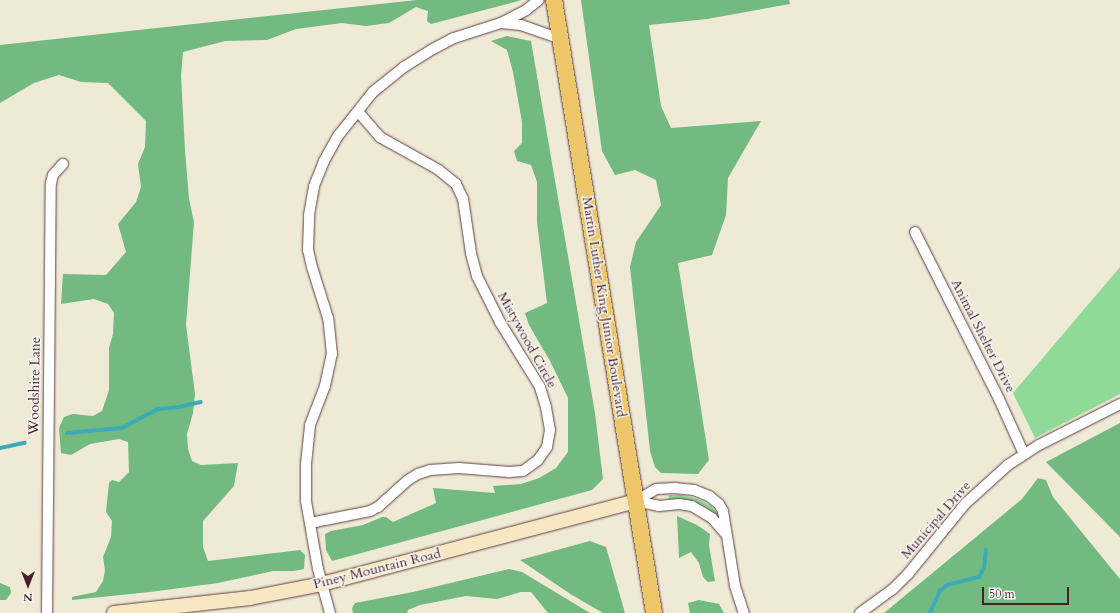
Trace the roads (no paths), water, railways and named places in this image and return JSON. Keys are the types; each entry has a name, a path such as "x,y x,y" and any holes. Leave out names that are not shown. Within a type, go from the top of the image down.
{"main road":[{"name":"Martin Luther King Junior Boulevard","path":"554,0 654,613"}],"street":[{"path":"330,613 322,584 306,500 306,475 310,425 325,386 332,354 328,318 308,250 309,216 314,186 324,161 338,136 374,92 418,58 454,38 501,23 526,10 539,0"},
{"path":"501,23 521,25 561,39"},
{"name":"Mistywood Circle","path":"310,523 370,511 378,507 408,480 418,474 430,470 459,468 509,472 523,471 538,460 547,447 550,430 546,407 540,387 500,322 477,276 471,253 463,199 456,184 439,170 405,153 380,137 358,112"},
{"name":"Woodshire Lane","path":"47,613 51,183 53,175 63,164"},
{"name":"Animal Shelter Drive","path":"915,232 1000,399 1024,454"},
{"name":"Municipal Drive","path":"860,613 897,585 908,574 966,503 988,482 1024,454 1120,404"},
{"path":"636,502 656,489 675,488 694,490 709,496 719,504 723,511 735,586 744,613"},
{"path":"636,502 659,506 679,504 692,506 712,518 726,534"},
{"name":"Piney Mountain Road","path":"114,613 242,599 322,584 636,502"}],"waterway":[{"path":"67,433 122,428 158,409 179,407 200,402"},
{"path":"0,448 24,443"},
{"path":"930,613 940,591 947,585 979,577 984,568 986,550"}]}
